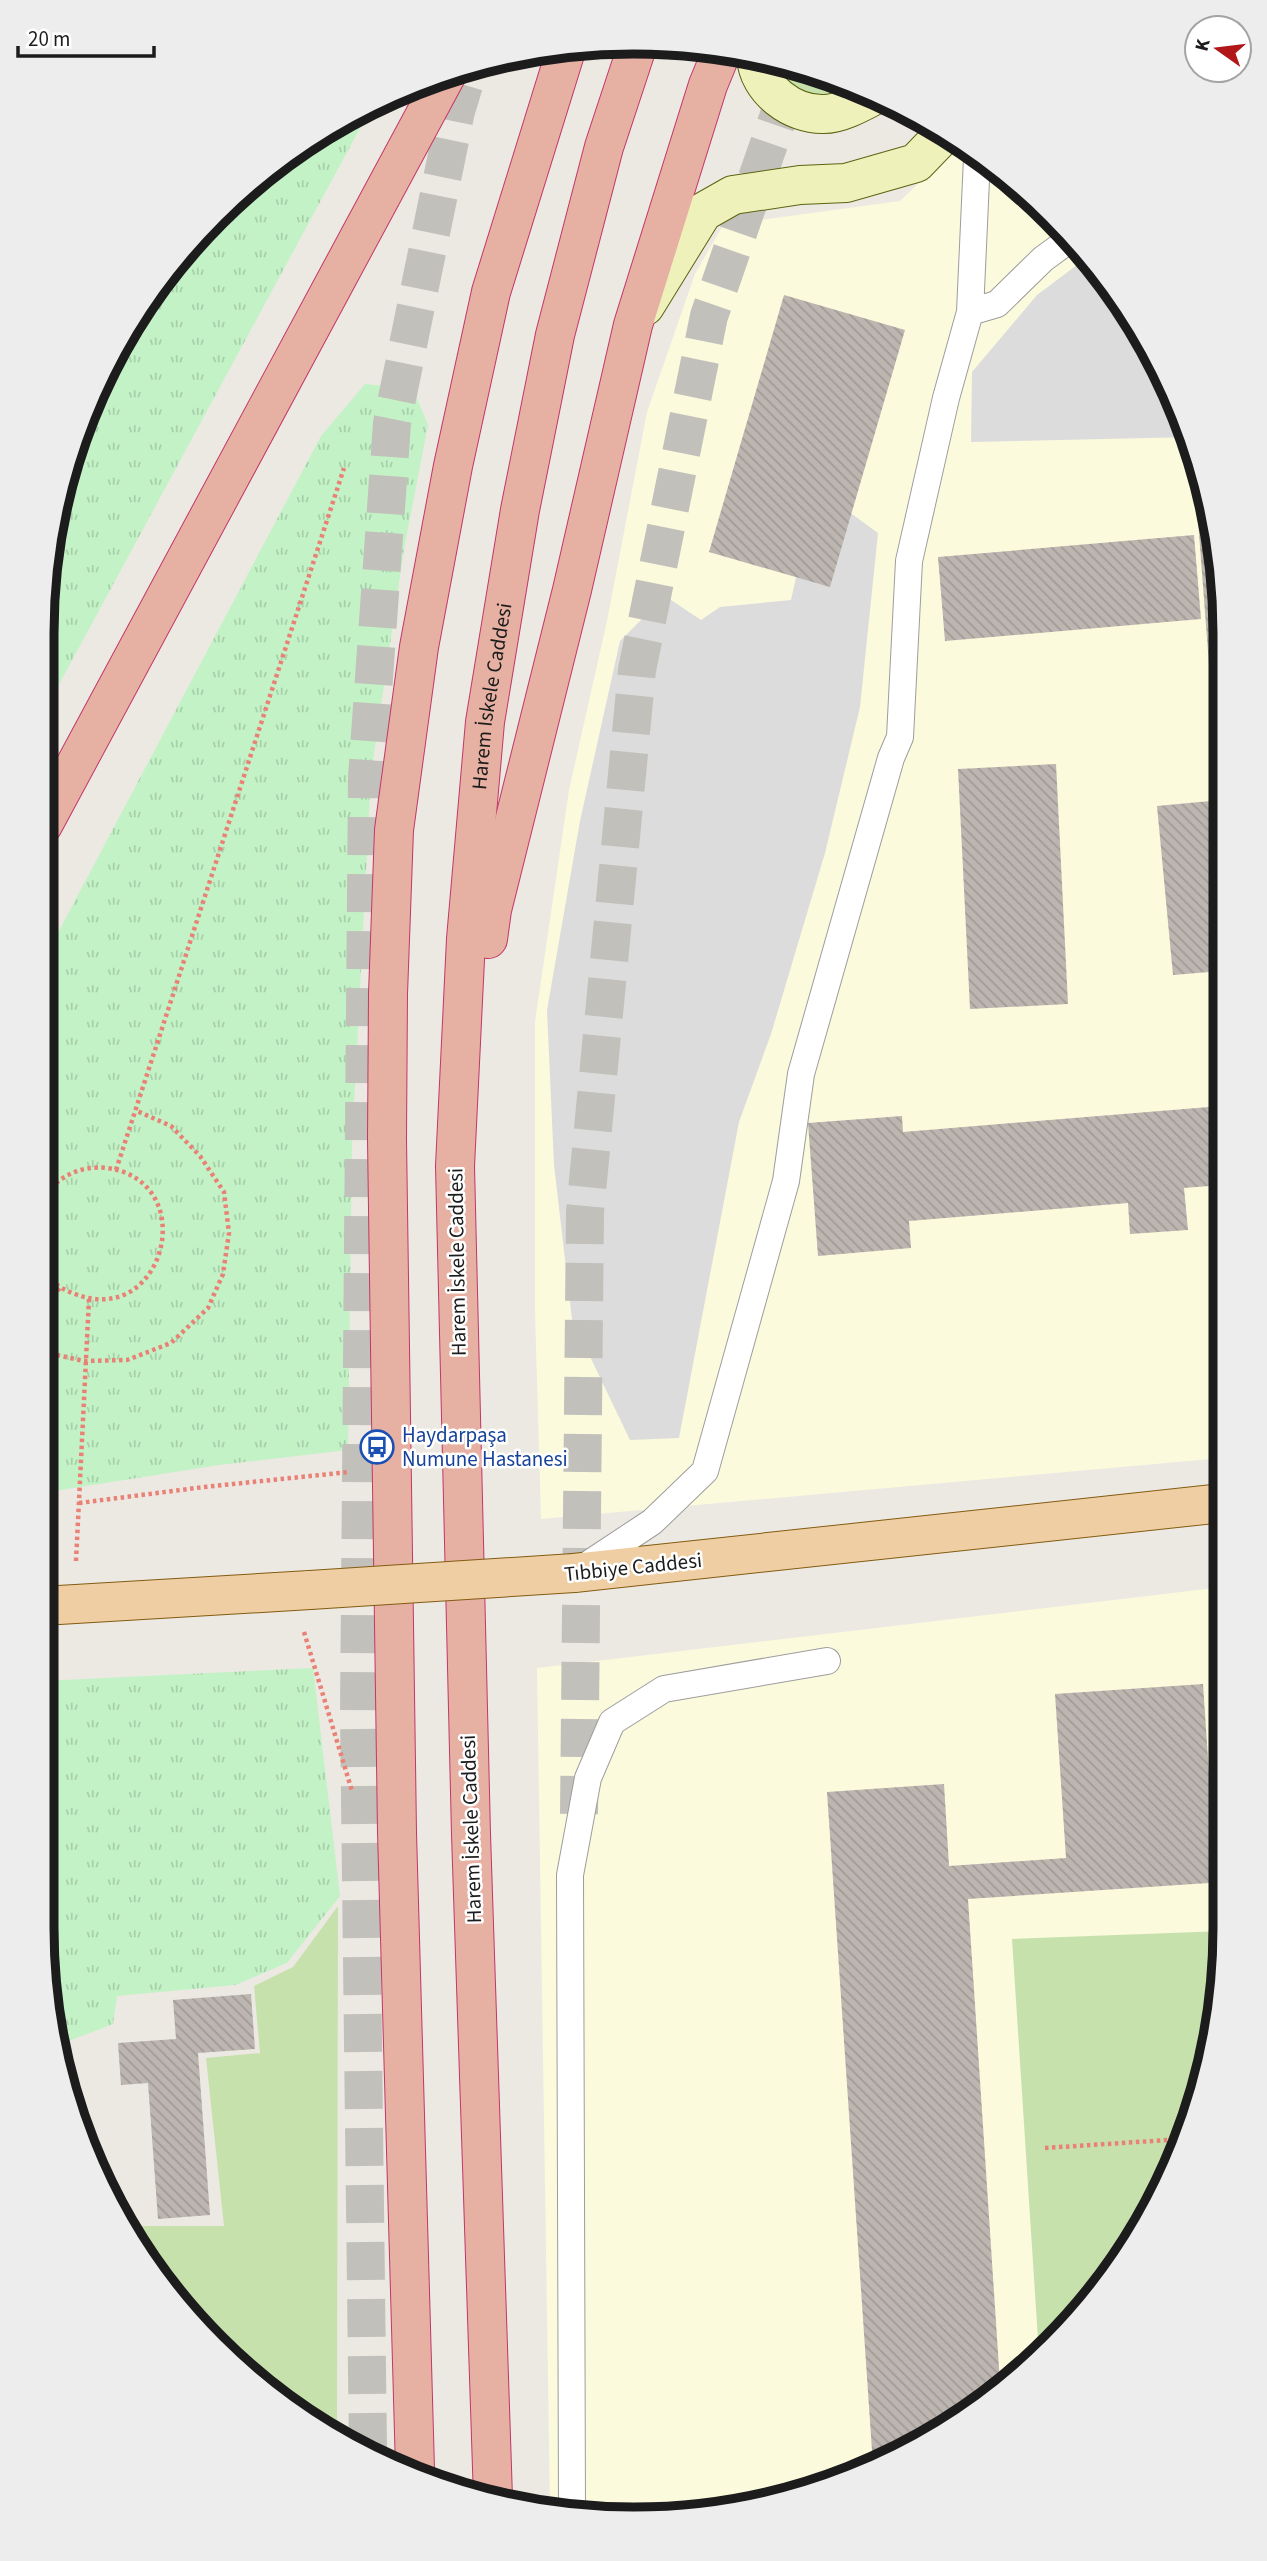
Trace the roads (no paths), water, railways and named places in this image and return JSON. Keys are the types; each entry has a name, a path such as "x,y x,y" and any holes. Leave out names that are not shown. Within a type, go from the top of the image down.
{"highway":[{"name":"Harem İskele Caddesi","path":"493,2489 454,1166 466,939 485,722 520,510 562,309 604,147 635,54"},
{"path":"415,2464 397,1832 387,1139 388,994 394,830 418,647 453,466 488,306 564,58"},
{"path":"454,1166 492,910 572,590 633,325 718,60"},
{"path":"54,805 440,88"}],"main road":[{"path":"759,68 771,93 800,112 827,115 863,101"},
{"path":"633,325 703,212 733,195 846,183 916,163 937,141"},
{"name":"Tıbbiye Caddesi","path":"58,1605 574,1573 1213,1504"}],"lane":[{"path":"574,1573 652,1522 705,1471 786,1181 801,1073 891,758 900,737 909,561 946,398 970,312 977,167"},
{"path":"970,312 997,304 1043,259 1062,245"},
{"path":"572,2503 570,1875 588,1778 612,1722 664,1689 827,1661"}],"tunnel":[{"path":"579,1814 585,1212 637,670 709,316 792,77"},
{"path":"368,2442 359,1714 367,777 392,423 456,111 466,79"}],"place":[{"name":"Haydarpaşa Numune Hastanesi","path":"377,1447"}]}
